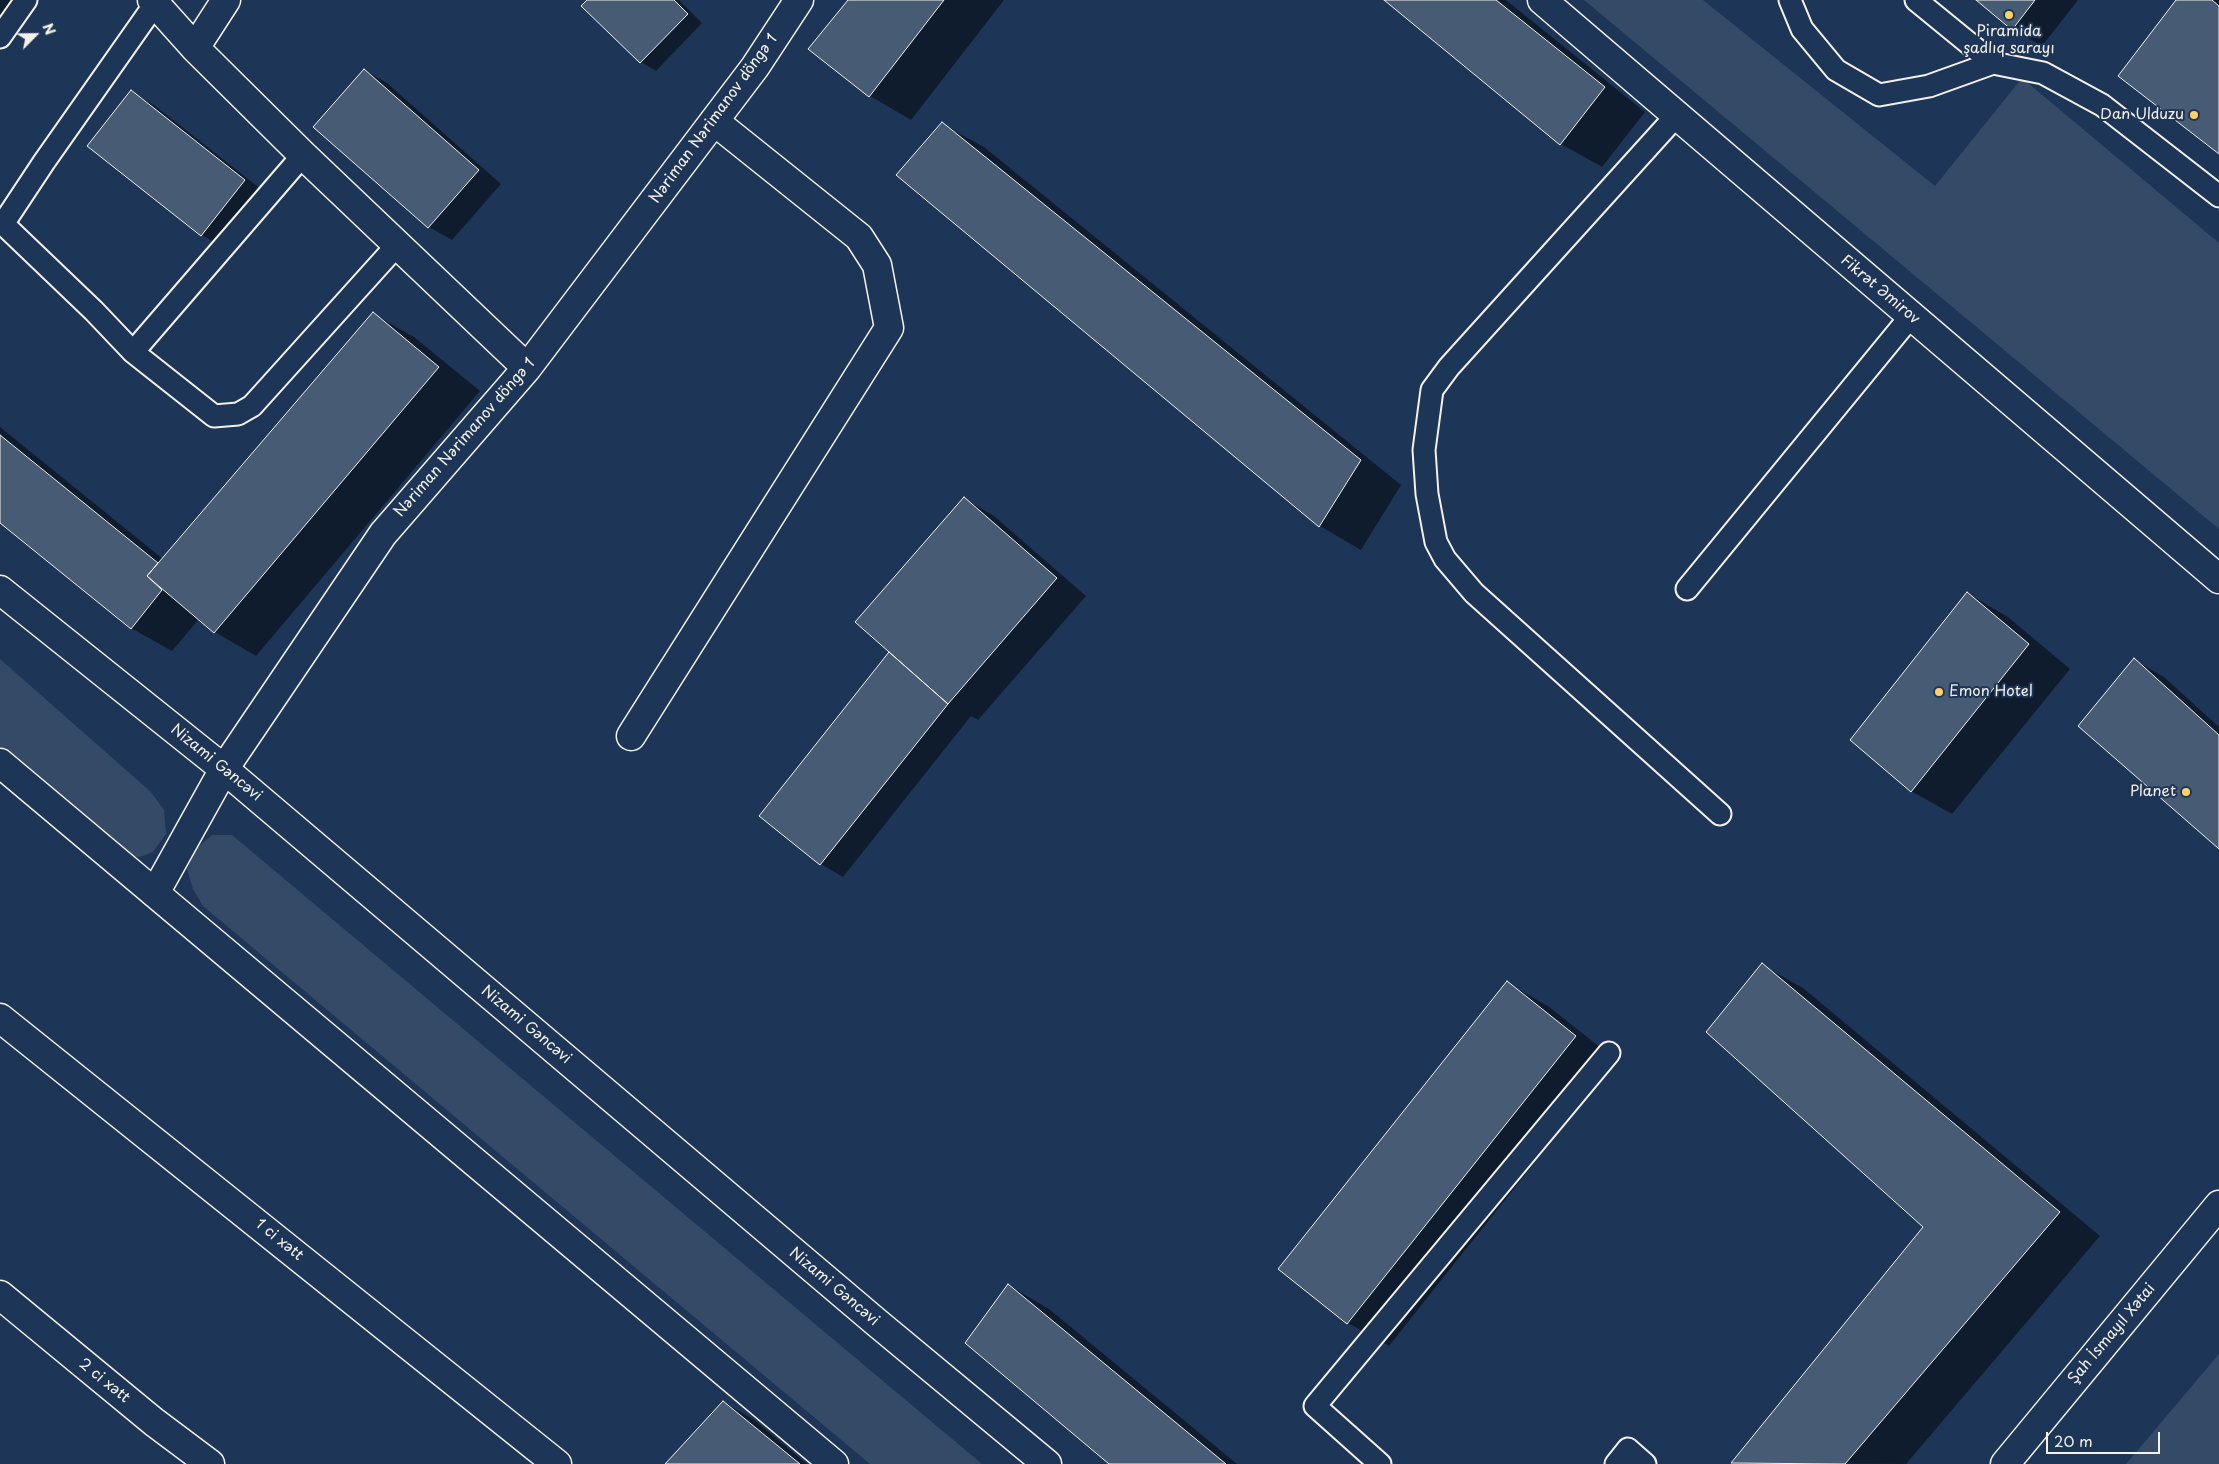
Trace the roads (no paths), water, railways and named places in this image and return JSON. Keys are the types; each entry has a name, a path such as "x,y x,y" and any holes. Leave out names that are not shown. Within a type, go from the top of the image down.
{"street":[{"path":"195,48 226,0"},
{"name":"Nəriman Nərimanov döngə 1","path":"155,893 224,769 383,534 528,368 755,68 799,0"},
{"name":"Fikrət Əmirov","path":"1542,0 2219,579"},
{"path":"154,2 195,48 303,155 528,368"},
{"path":"631,736 889,328 877,265 859,237 714,121"},
{"name":"Nizami Gəncəvi","path":"0,590 224,769 860,1309 1047,1464"},
{"path":"0,762 834,1464"},
{"name":"1 ci xətt","path":"0,1018 557,1464"},
{"name":"Şah İsmayıl Xətai","path":"2005,1464 2219,1204"},
{"name":"2 ci xətt","path":"0,1295 154,1422 210,1464"}],"lane":[{"path":"0,37 26,0"},
{"path":"1790,0 1802,29 1836,70 1879,95 1930,86 1993,62"},
{"path":"1916,0 1993,62 2043,73 2102,105 2219,196"},
{"path":"154,2 2,223 94,310 133,352 214,416 238,414 252,406 398,244"},
{"path":"1676,116 1449,367 1432,390 1427,412 1424,459 1426,494 1436,542 1445,559 1474,593 1720,814"},
{"path":"133,352 303,155"},
{"path":"1687,589 1912,316"},
{"path":"1380,1464 1315,1406 1609,1053"},
{"path":"1616,1464 1628,1449 1646,1464"}],"place":[{"name":"Piramida şadlıq sarayı","path":"2009,15"},
{"name":"Dan Ulduzu","path":"2194,115"},
{"name":"Emon Hotel","path":"1939,692"},
{"name":"Planet","path":"2186,792"}]}
